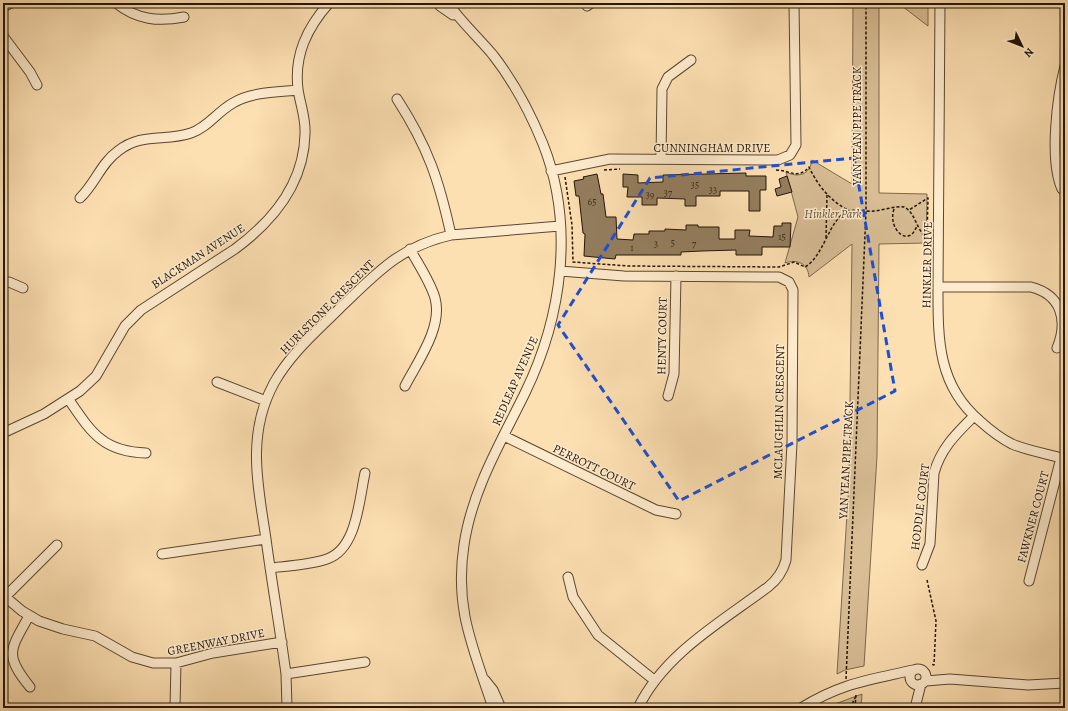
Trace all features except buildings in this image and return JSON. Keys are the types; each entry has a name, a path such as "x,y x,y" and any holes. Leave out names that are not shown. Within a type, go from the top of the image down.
{"street":[{"path":"3,7 11,3"},
{"path":"116,3 130,13 149,19 170,20 184,17"},
{"name":"BLACKMAN AVENUE","path":"3,433 44,414 69,400 96,376 125,326 141,310 245,242 261,227 280,205 296,179 303,157 305,120 298,90 298,66 302,45 310,27 329,3"},
{"name":"CUNNINGHAM DRIVE","path":"551,171 610,160 778,160 786,158 793,151 796,145 794,3"},
{"name":"HINKLER DRIVE","path":"940,3 938,331 942,359 950,383 957,395 974,416 988,428 1011,443 1063,459"},
{"name":"REDLEAP AVENUE","path":"441,4 458,18 492,54 514,86 537,129 551,171 560,226 560,271 553,316 541,356 482,480 471,511 462,563 462,602 465,622 493,708"},
{"path":"3,36 30,72 37,86"},
{"path":"661,159 662,89 668,77 691,60"},
{"path":"1062,189 1056,170 1056,119 1057,96 1065,66"},
{"path":"80,198 90,188 109,158 128,144 151,137 174,137 190,133 207,124 225,108 242,99 298,90"},
{"path":"397,99 428,153 440,186 451,235"},
{"name":"HURLSTONE CRESCENT","path":"287,708 286,674 282,642 257,481 255,456 258,429 266,401 282,371 299,348 374,275 393,259 410,249 434,239 451,235 560,226"},
{"path":"405,386 434,328 437,314 432,291 410,249"},
{"name":"MCLAUGHLIN CRESCENT","path":"560,271 615,276 779,276 786,279 792,286 792,443 787,553 784,566 774,583 683,650 666,666 654,680 638,708"},
{"name":"HENTY COURT","path":"668,396 674,374 676,276"},
{"path":"3,282 9,282 23,288"},
{"path":"938,287 1031,287 1044,292 1055,301 1062,315 1062,335 1057,348"},
{"path":"217,382 266,401"},
{"path":"69,400 91,431 107,444 126,451 146,453"},
{"name":"HODDLE COURT","path":"922,566 930,544 934,474 937,464 945,446 974,416"},
{"name":"PERROTT COURT","path":"504,436 656,510 676,514"},
{"name":"FAWKNER COURT","path":"1029,581 1063,459"},
{"path":"270,568 328,559 341,550 346,544 352,531 365,473"},
{"path":"162,554 266,539"},
{"path":"4,596 57,545"},
{"path":"568,577 573,597 598,635 654,680"},
{"name":"GREENWAY DRIVE","path":"4,596 29,616 58,628 95,636 132,657 163,664 176,664 213,653 282,642"},
{"path":"29,616 15,641 12,654 18,672 30,687"},
{"path":"286,674 365,662"},
{"path":"176,664 176,708"},
{"path":"801,708 840,687 888,676 950,679 1011,685 1065,683"},
{"name":"REDLEAP AVENUE","path":"483,677 493,690 501,708"},
{"path":"916,706 918,678"}],"path":[{"name":"YAN YEAN PIPE TRACK","path":"844,673 866,211 866,3"},
{"path":"773,170 798,175 808,167 818,184 827,194 850,211"},
{"path":"598,171 621,169"},
{"path":"572,176 565,178 572,226 573,262 628,266 779,267 794,262 805,267 821,251 826,238 842,215 850,211 894,209 901,206 909,210 920,231 927,238 928,198 909,210"},
{"path":"826,238 827,194"},
{"path":"894,209 894,226 898,233 909,235 914,231 917,225"},
{"path":"927,580 936,621 934,665 931,664"},
{"path":"850,708 856,695 855,708"}],"highlighted area":[{"path":"854,158 895,391 679,501 558,325 650,178"}],"green space":[{"name":"Hinkler Park","path":"853,3 879,3 879,193 927,194 926,243 879,244 877,456 864,666 845,670 837,674 849,482 852,244 809,277 807,268 801,263 785,263 798,217 786,172 795,175 803,174 809,169 812,160 852,184"},
{"path":"898,3 928,3 928,26"},
{"path":"862,694 861,708 835,708 835,704"}]}
